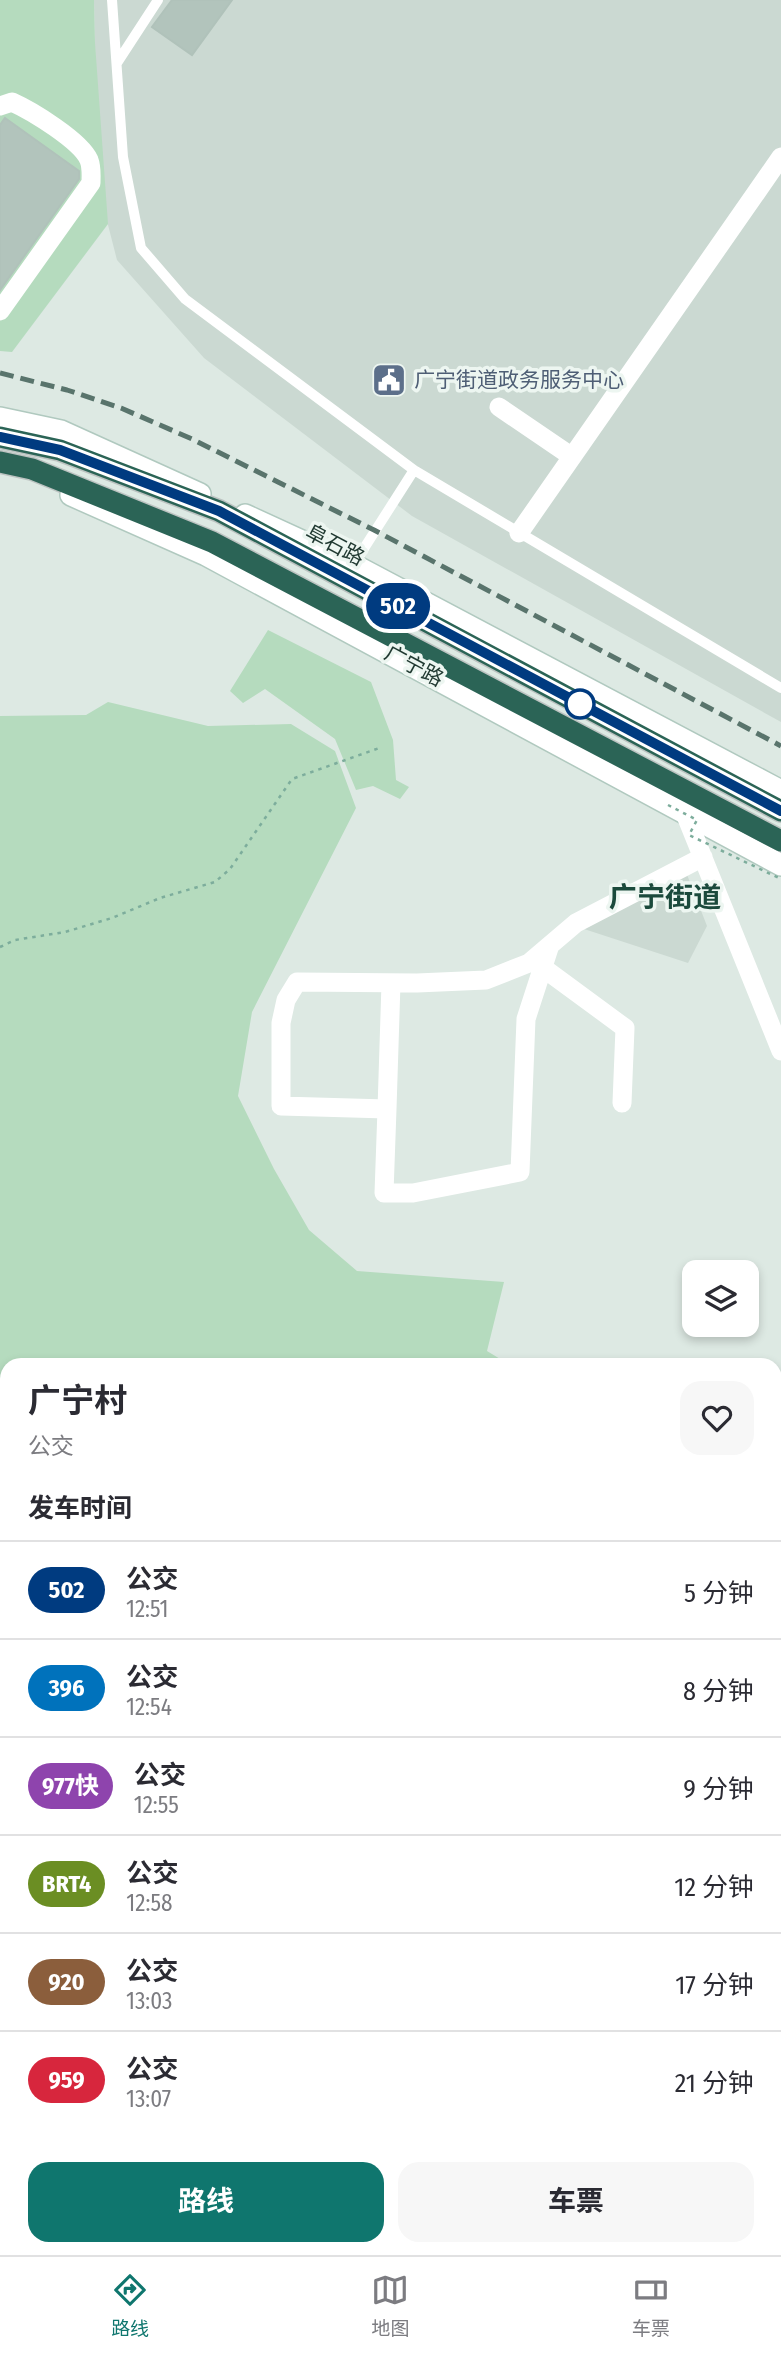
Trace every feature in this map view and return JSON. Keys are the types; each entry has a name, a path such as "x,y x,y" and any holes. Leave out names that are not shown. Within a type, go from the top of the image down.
{"highway":[{"name":"阜石路","path":"0,437 60,450 219,511 781,811"},
{"path":"0,462 32,468 212,542 781,841"}],"street":[{"path":"0,106 12,102 51,124 78,146 88,158 91,168 90,183 0,311"},
{"path":"519,533 781,157"},
{"path":"499,407 571,456"},
{"path":"0,418 61,431 354,565 781,791"},
{"name":"广宁路","path":"0,469 27,475 206,555 781,864"},
{"path":"676,808 703,857 781,1051"},
{"path":"387,1109 281,1106 281,1023 286,1000 297,982 486,980 529,962 576,922 703,857"},
{"path":"391,983 384,1193 413,1193 520,1171 526,1019 549,947"},
{"path":"542,967 625,1028 622,1102"}],"lane":[{"path":"112,0 123,157 141,248 186,299 414,470 781,688"},
{"path":"116,63 158,0"},
{"path":"354,565 414,470"}],"path":[{"path":"0,947 15,940 65,932 112,918 160,898 215,882 230,869 292,779 382,747"},
{"path":"676,808 697,820 689,835 781,879"}],"shaded area":[{"path":"94,0 781,0 781,722 412,516 204,358 117,260 98,186"},
{"path":"686,872 707,926 688,963 581,928"}],"green space":[{"path":"0,0 94,0 108,224 12,352 0,351"},
{"path":"268,630 371,682 393,740 396,780 409,787 400,799 373,786 356,790 335,739 265,689 243,703 230,691"},
{"path":"108,702 208,726 291,724 335,751 356,808 252,1012 238,1096 274,1169 309,1230 357,1271 504,1282 487,1351 498,1358 0,1358 0,716 86,715"}],"building":[{"path":"172,0 232,0 192,55 152,27"},
{"path":"5,118 79,171 79,179 0,290 0,125"}],"railway":[{"path":"0,373 67,390 121,408 192,439 374,530 781,746"}],"bus line":[{"name":"502","path":"0,437 60,450 219,511 781,811"}],"place":[{"name":"广宁街道政务服务中心","path":"389,380"}],"district":[{"name":"广宁街道","path":"665,897"}]}
